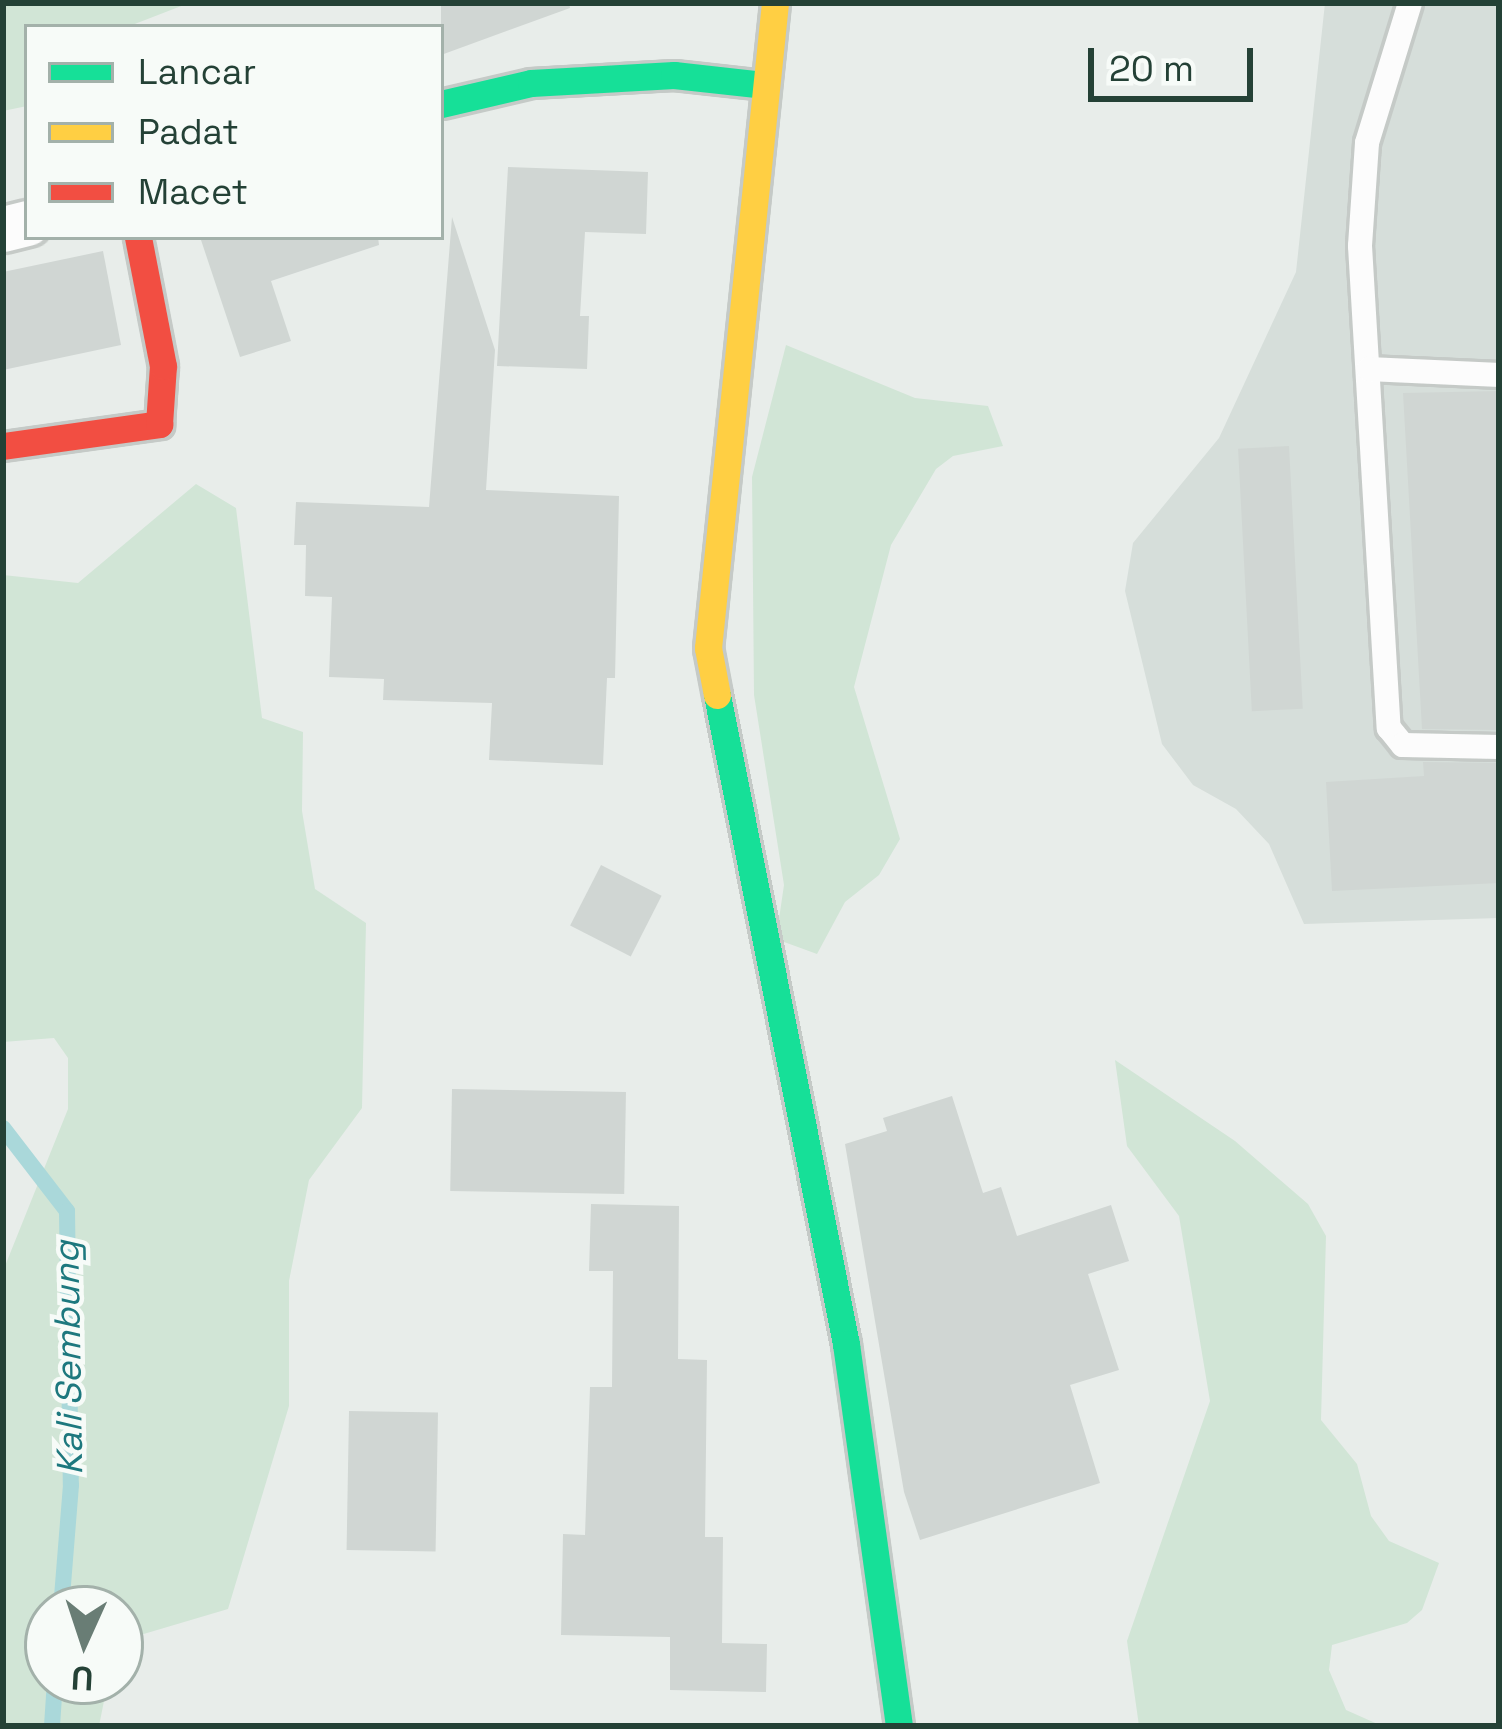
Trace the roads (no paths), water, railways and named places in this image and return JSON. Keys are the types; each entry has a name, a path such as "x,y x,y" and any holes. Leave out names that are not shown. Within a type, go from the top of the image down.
{"main road":[{"path":"776,3 708,648 847,1344 899,1726"},
{"path":"444,103 531,83 674,75 765,86"},
{"path":"3,446 158,424 164,366 139,240"}],"lane":[{"path":"1410,3 1367,143 1360,246 1389,728 1403,746 1499,747"},
{"path":"1369,369 1499,375"}],"waterway":[{"name":"Kali Sembung","path":"3,1128 67,1211 71,1485 63,1585"},
{"name":"Kali Sembung","path":"52,1726 53,1705"}]}
